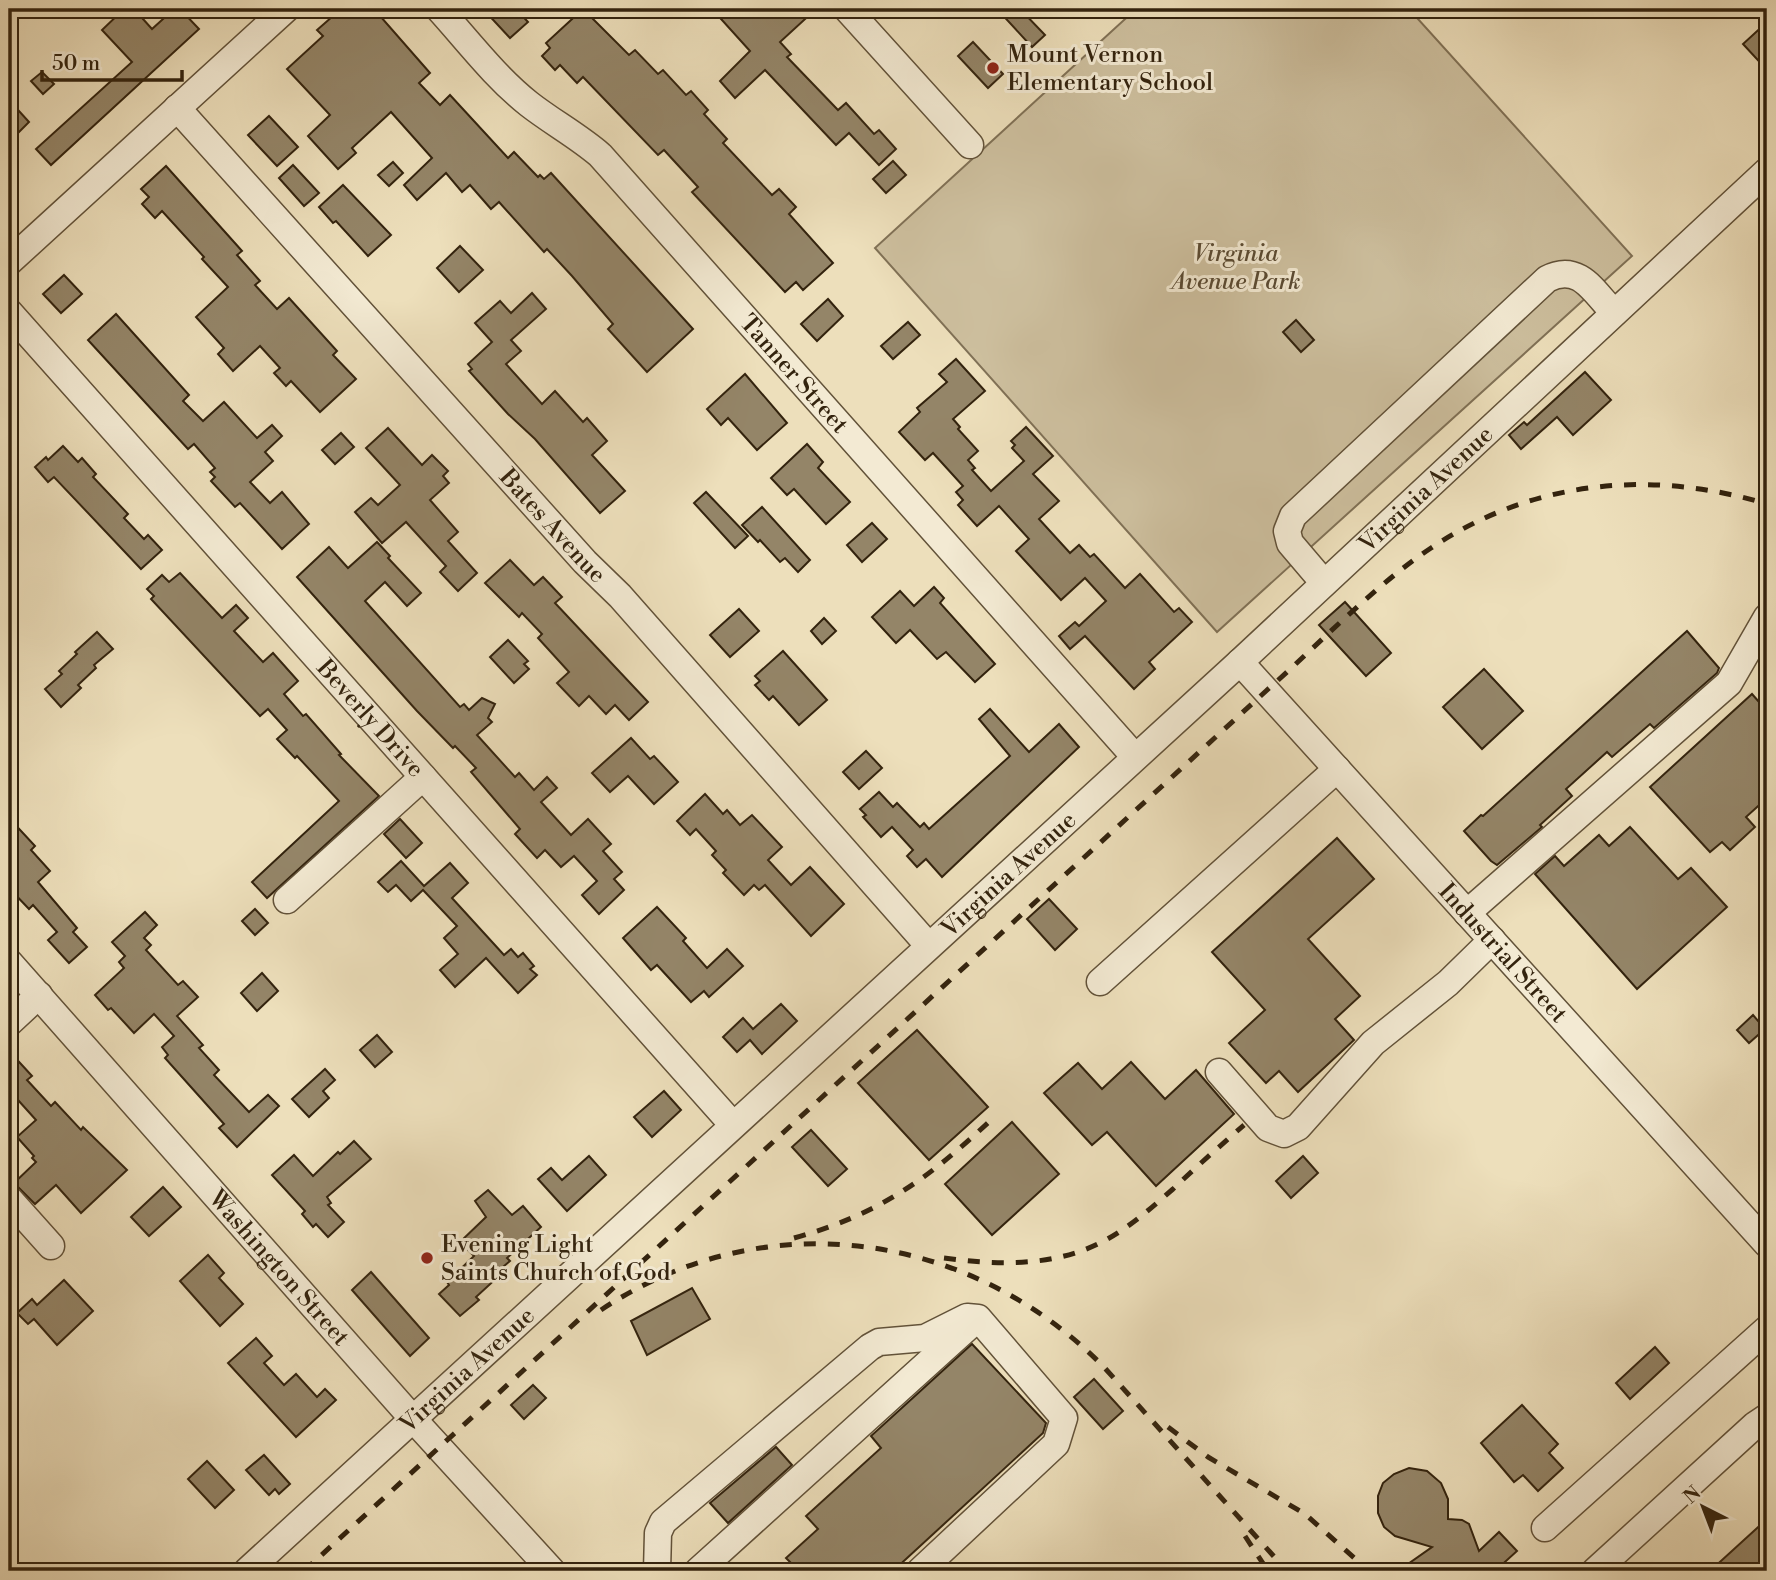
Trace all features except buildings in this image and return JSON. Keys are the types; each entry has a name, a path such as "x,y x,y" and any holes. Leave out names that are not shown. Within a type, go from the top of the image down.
{"street":[{"path":"9,261 286,9"},
{"name":"Tanner Street","path":"439,9 508,86 600,155 1135,757"},
{"path":"847,9 970,145"},
{"name":"Bates Avenue","path":"177,108 585,562 620,596 928,945"},
{"name":"Virginia Avenue","path":"247,1571 1240,662 1767,171"},
{"path":"1324,583 1290,543 1287,531 1293,516 1547,279 1568,272 1578,276 1614,313"},
{"name":"Beverly Drive","path":"9,312 733,1125"},
{"path":"1467,913 1729,683 1767,617"},
{"name":"Industrial Street","path":"1240,662 1767,1244"},
{"path":"1100,982 1338,769"},
{"path":"287,900 423,777"},
{"path":"1219,1072 1268,1128 1284,1134 1298,1127 1373,1042 1448,983 1492,940"},
{"name":"Washington Street","path":"9,962 552,1571"},
{"path":"9,1023 38,995"},
{"path":"9,1199 51,1246"},
{"path":"657,1571 657,1542 663,1522 870,1347 879,1342 925,1338 967,1317 978,1318 1064,1418 1056,1444 920,1571"},
{"path":"698,1571 978,1318"},
{"path":"1545,1528 1767,1329"},
{"path":"1607,1567 1755,1425 1767,1417"}],"green space":[{"name":"Virginia Avenue Park","path":"1136,9 1409,9 1632,256 1217,632 875,248"}],"railway":[{"path":"304,1571 1347,616 1410,563 1470,525 1510,508 1552,495 1594,487 1680,487 1723,493 1767,504"},
{"path":"794,1238 878,1206 924,1177 992,1119"},
{"path":"944,1258 1004,1263 1043,1260 1082,1251 1120,1231 1147,1211 1244,1125"},
{"path":"601,1310 664,1276 729,1254 795,1244 862,1246 928,1260 990,1285 1049,1320 1103,1366 1287,1571"},
{"path":"1168,1427 1208,1457 1305,1514 1369,1571"},
{"path":"1245,1536 1268,1571"}],"place":[{"name":"Mount Vernon Elementary School","path":"993,68"},
{"name":"Evening Light Saints Church of God","path":"427,1258"}]}
